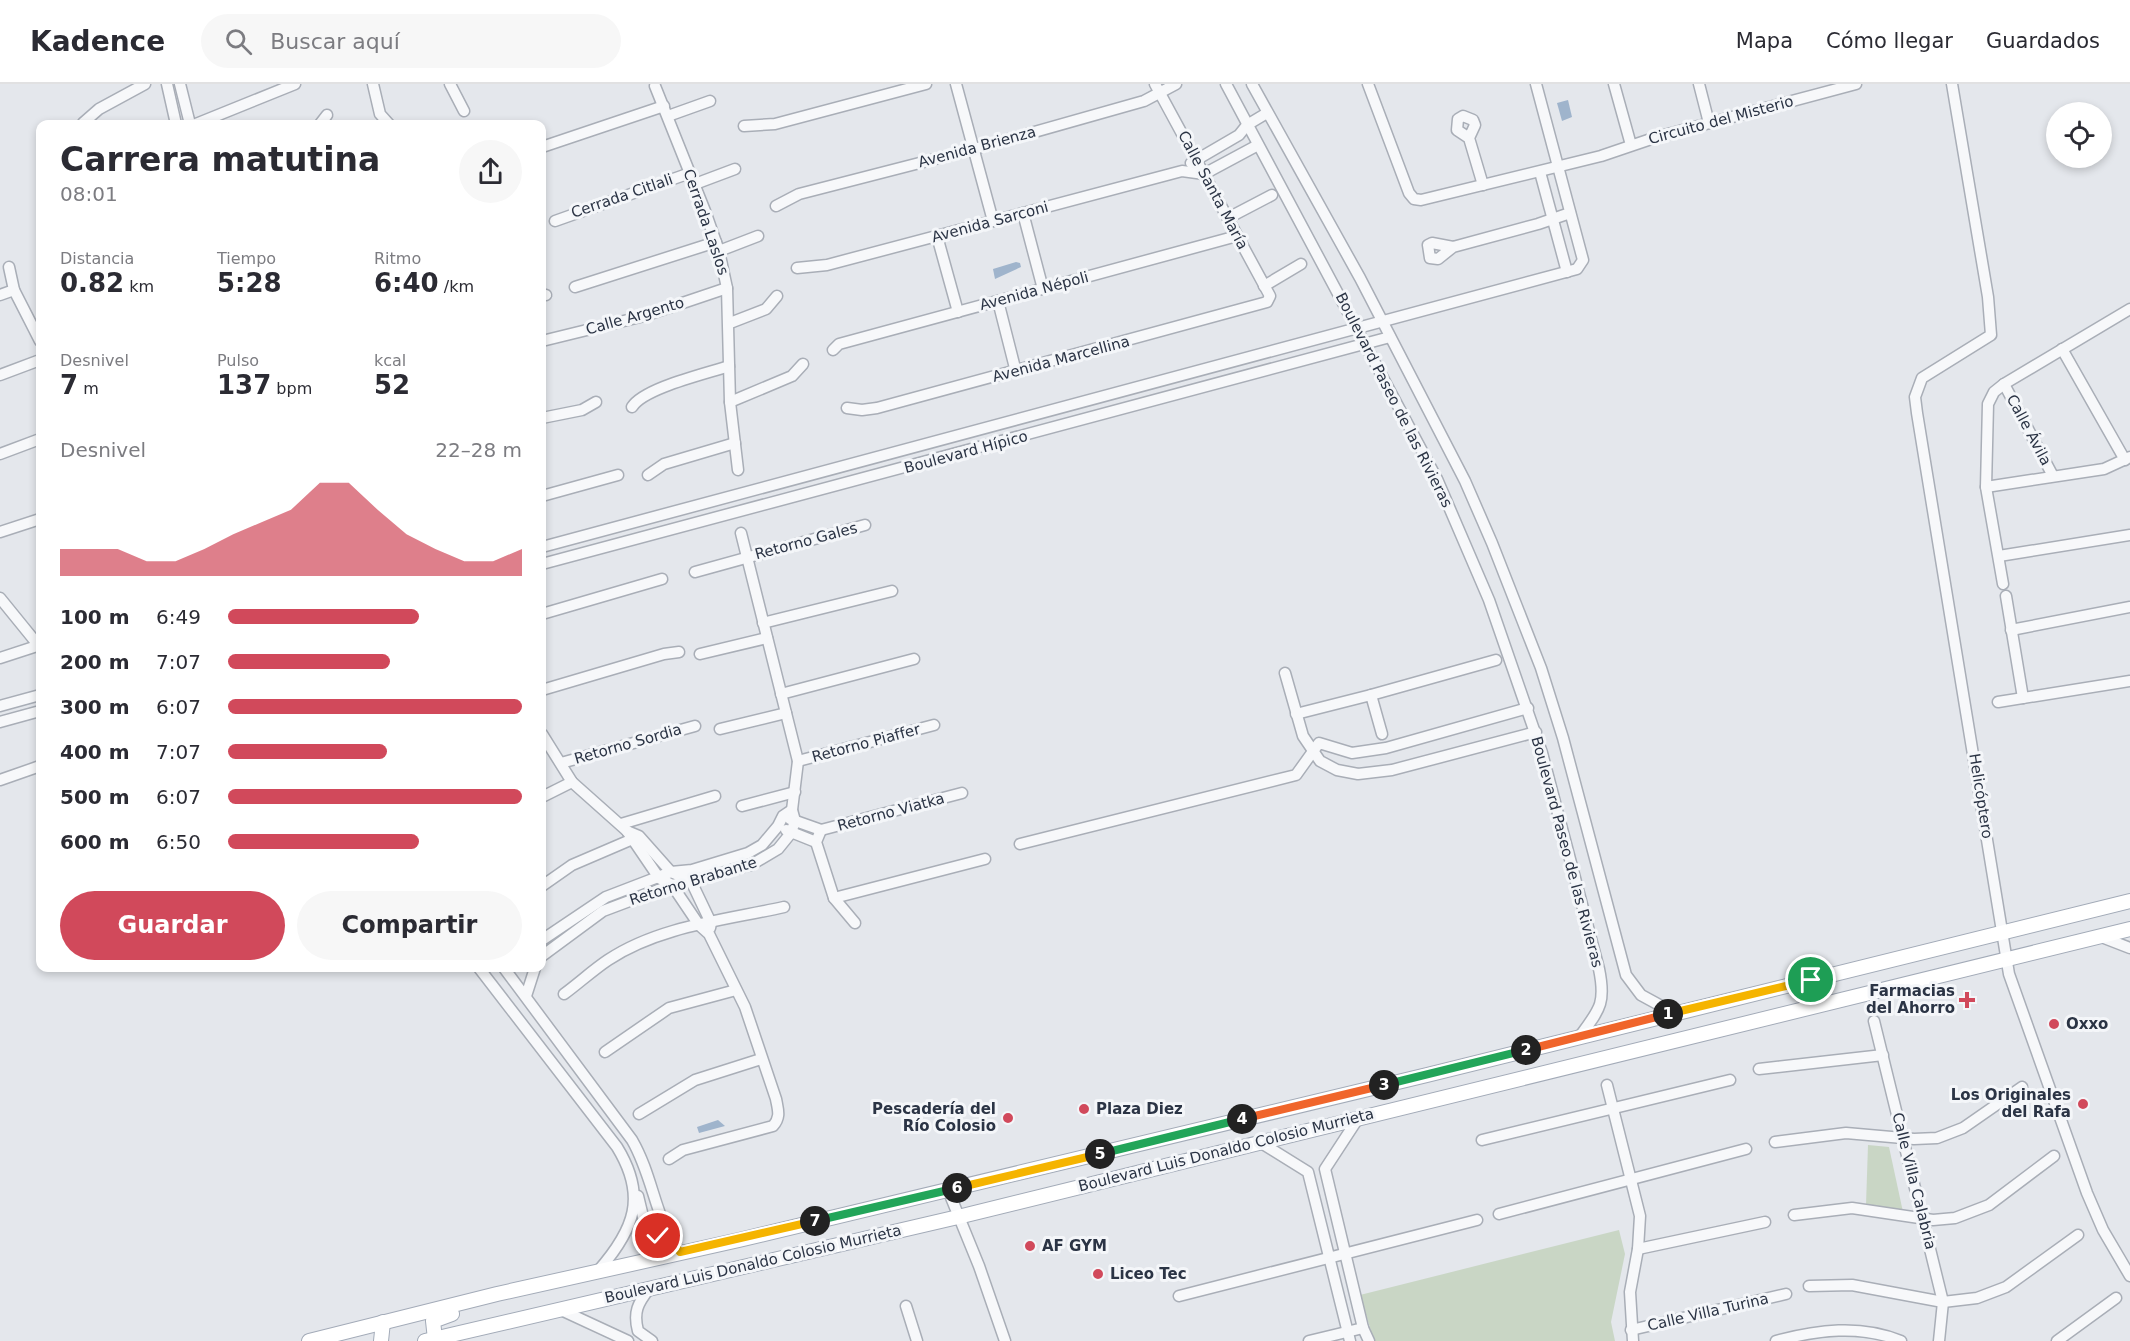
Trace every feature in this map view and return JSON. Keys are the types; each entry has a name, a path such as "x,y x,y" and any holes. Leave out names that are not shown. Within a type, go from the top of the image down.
{"main road":[{"name":"Boulevard Luis Donaldo Colosio Murrieta","path":"309,1341 544,1282 948,1190 1475,1063 2130,901"},
{"name":"Boulevard Luis Donaldo Colosio Murrieta","path":"430,1340 958,1217 2006,957 2130,929"},
{"path":"1475,1063 1481,1087"},
{"path":"430,1340 431,1325 436,1318 500,1302 544,1282"},
{"path":"381,1341 383,1322"}],"street":[{"path":"86,120 99,109 145,84"},
{"path":"167,84 175,120"},
{"path":"180,84 189,120"},
{"path":"206,120 295,84"},
{"path":"373,84 380,114 385,120"},
{"path":"450,84 465,111"},
{"path":"744,126 775,124 926,84"},
{"path":"956,84 993,221"},
{"name":"Avenida Brienza","path":"776,206 800,194 974,149 1144,101 1158,89 1176,84"},
{"name":"Boulevard Paseo de las Rivieras","path":"1226,84 1437,479 1489,600 1536,732 1603,991 1602,1006 1580,1036"},
{"name":"Circuito del Misterio","path":"1368,84 1409,193 1414,199 1421,200 1601,156 1631,144 1850,85"},
{"path":"1453,247 1570,213 1536,84"},
{"name":"Circuito del Misterio","path":"1614,84 1631,144"},
{"path":"1699,84 1709,123"},
{"name":"Helicóptero","path":"1952,84 1988,297 1991,335 1931,371 1918,385 1915,397 2006,957 2046,1085 2086,1193 2103,1230 2130,1276"},
{"name":"Cerrada Laslos","path":"655,86 717,247 728,288 729,402 738,470"},
{"name":"Boulevard Paseo de las Rivieras","path":"1257,86 1267,113 1322,208 1466,481 1541,668 1578,789 1626,975 1641,995 1674,1012"},
{"name":"Calle Santa María","path":"1158,89 1270,296"},
{"path":"546,146 710,100"},
{"name":"Avenida Sarconi","path":"1182,171 1196,159 1239,135 1247,125 1267,113"},
{"path":"1469,138 1483,185"},
{"path":"1204,174 1258,145"},
{"path":"694,184 735,169"},
{"name":"Avenida Sarconi","path":"797,268 827,265 1182,171 1204,174"},
{"path":"1540,172 1567,272"},
{"name":"Cerrada Citlali","path":"555,221 690,173"},
{"path":"1228,218 1272,195"},
{"path":"1023,213 1043,289"},
{"name":"Boulevard Hípico","path":"546,546 1567,272 1582,265 1583,260 1570,213"},
{"path":"576,287 758,236"},
{"path":"937,236 958,312"},
{"name":"Avenida Népoli","path":"832,350 839,344 1237,236"},
{"path":"1264,286 1300,264"},
{"path":"9,267 14,290 36,328"},
{"name":"Calle Argento","path":"546,340 644,316 728,288"},
{"path":"0,295 14,290"},
{"path":"730,323 766,309 777,296"},
{"name":"Avenida Marcellina","path":"847,408 862,410 877,408 1016,372 1268,302 1270,296"},
{"path":"998,301 1016,372"},
{"path":"2003,584 1986,487 1988,404 1994,392 2004,384 2129,311"},
{"name":"Boulevard Hípico","path":"546,563 1390,337"},
{"path":"1986,487 2104,469 2128,459 2062,349"},
{"path":"0,375 36,362"},
{"path":"729,402 792,376 803,364"},
{"path":"632,407 636,400 648,393 729,366"},
{"name":"Calle Ávila","path":"2004,384 2053,476"},
{"path":"546,417 582,410 596,402"},
{"path":"0,454 36,440"},
{"path":"648,475 664,464 735,443"},
{"path":"546,495 618,475"},
{"path":"721,499 726,514"},
{"path":"0,532 36,520"},
{"name":"Retorno Gales","path":"695,572 865,525"},
{"path":"741,533 798,761 795,792 784,817 791,833 816,842"},
{"path":"1999,556 2130,535"},
{"path":"546,613 662,579"},
{"path":"763,622 892,591"},
{"path":"2006,596 2023,698"},
{"path":"0,598 36,641"},
{"path":"2011,630 2130,608"},
{"path":"700,654 767,638"},
{"path":"0,658 36,647"},
{"path":"546,689 664,654 679,652"},
{"path":"781,694 914,659"},
{"path":"1296,714 1496,660"},
{"path":"1285,673 1303,736 1320,761 1337,770 1358,774 1392,770 1536,732"},
{"path":"1998,702 2130,681"},
{"path":"1371,695 1382,734"},
{"path":"0,706 36,697"},
{"path":"1020,844 1296,775 1319,743 1352,753 1386,748 1528,708"},
{"path":"0,722 36,712"},
{"path":"720,729 786,713"},
{"name":"Retorno Piaffer","path":"798,761 934,725"},
{"name":"Retorno Sordia","path":"561,763 695,726"},
{"path":"546,740 572,782 671,872 691,881 751,1023 779,1113 773,1126 683,1150 669,1160"},
{"path":"0,780 36,767"},
{"path":"546,795 572,782"},
{"path":"742,806 795,792"},
{"name":"Retorno Viatka","path":"820,830 962,793"},
{"path":"546,883 572,865 630,833 716,796"},
{"path":"784,817 820,830 816,842 834,898 855,923"},
{"name":"Retorno Brabante","path":"546,937 606,897 671,872 692,870 748,853 762,845 784,817"},
{"name":"Retorno Brabante","path":"546,953 603,911 672,885 751,865 778,849 791,833 795,821"},
{"path":"630,833 659,878 672,885 699,926"},
{"path":"834,898 985,859"},
{"path":"564,994 608,959 642,942 699,926 710,929 784,907"},
{"path":"2099,936 2130,948"},
{"path":"482,972 616,1147 629,1168 636,1194 639,1197 643,1220 649,1233 645,1260"},
{"path":"507,972 644,1161 667,1235 680,1252"},
{"path":"525,996 534,972"},
{"path":"605,1052 669,1008 736,990"},
{"path":"520,1021 536,1011"},
{"name":"Calle Villa Calabria","path":"1874,1021 1943,1302 1939,1341"},
{"path":"1759,1069 1883,1055"},
{"path":"639,1114 695,1080 761,1059"},
{"path":"1482,1140 1730,1080"},
{"path":"1607,1085 1640,1216 1638,1249 1630,1292 1632,1335"},
{"path":"1774,1142 1846,1133 1903,1138 1937,1138 1951,1134 2022,1087"},
{"path":"1359,1116 1325,1169 1363,1328 1369,1341"},
{"path":"1258,1141 1308,1172 1325,1169"},
{"path":"1499,1214 1746,1149"},
{"path":"1794,1215 1852,1208 1924,1219 1955,1218 1989,1205 2055,1156"},
{"path":"629,1168 644,1161"},
{"path":"1308,1172 1348,1336"},
{"path":"948,1190 979,1266 1005,1341"},
{"path":"598,1271 609,1258 627,1227 636,1194"},
{"path":"1318,1210 1333,1206"},
{"path":"1179,1296 1477,1220"},
{"path":"1638,1249 1765,1222"},
{"path":"649,1233 658,1236 667,1235"},
{"path":"1809,1286 1852,1285 1943,1302 1977,1298 1994,1294 2078,1235"},
{"path":"649,1289 638,1303 635,1313 638,1331 651,1341"},
{"name":"Calle Villa Turina","path":"1632,1335 1786,1294"},
{"path":"2057,1341 2116,1298"},
{"path":"906,1306 916,1341"},
{"path":"558,1309 628,1341"},
{"path":"1309,1341 1348,1336 1363,1328"},
{"path":"1776,1341 1836,1329 1872,1332 1901,1341"}],"green space":[{"path":"1868,1145 1889,1147 1903,1212 1866,1205"},
{"path":"1619,1230 1625,1254 1611,1322 1615,1341 1374,1341 1360,1295"}],"water":[{"path":"1568,100 1572,117 1562,121 1557,103"},
{"path":"1016,262 1020,263 1021,267 995,279 993,269"},
{"path":"718,1120 725,1126 699,1133 697,1127"}],"place":[{"name":"Farmacias del Ahorro","path":"1967,1000"},
{"name":"Oxxo","path":"2054,1024"},
{"name":"Los Originales del Rafa","path":"2083,1104"},
{"name":"Plaza Diez","path":"1084,1109"},
{"name":"Pescadería del Río Colosio","path":"1008,1118"},
{"name":"AF GYM","path":"1030,1246"},
{"name":"Liceo Tec","path":"1098,1274"}],"route":[{"path":"658,1236 667,1235 680,1252 739,1240 1811,980"}]}
